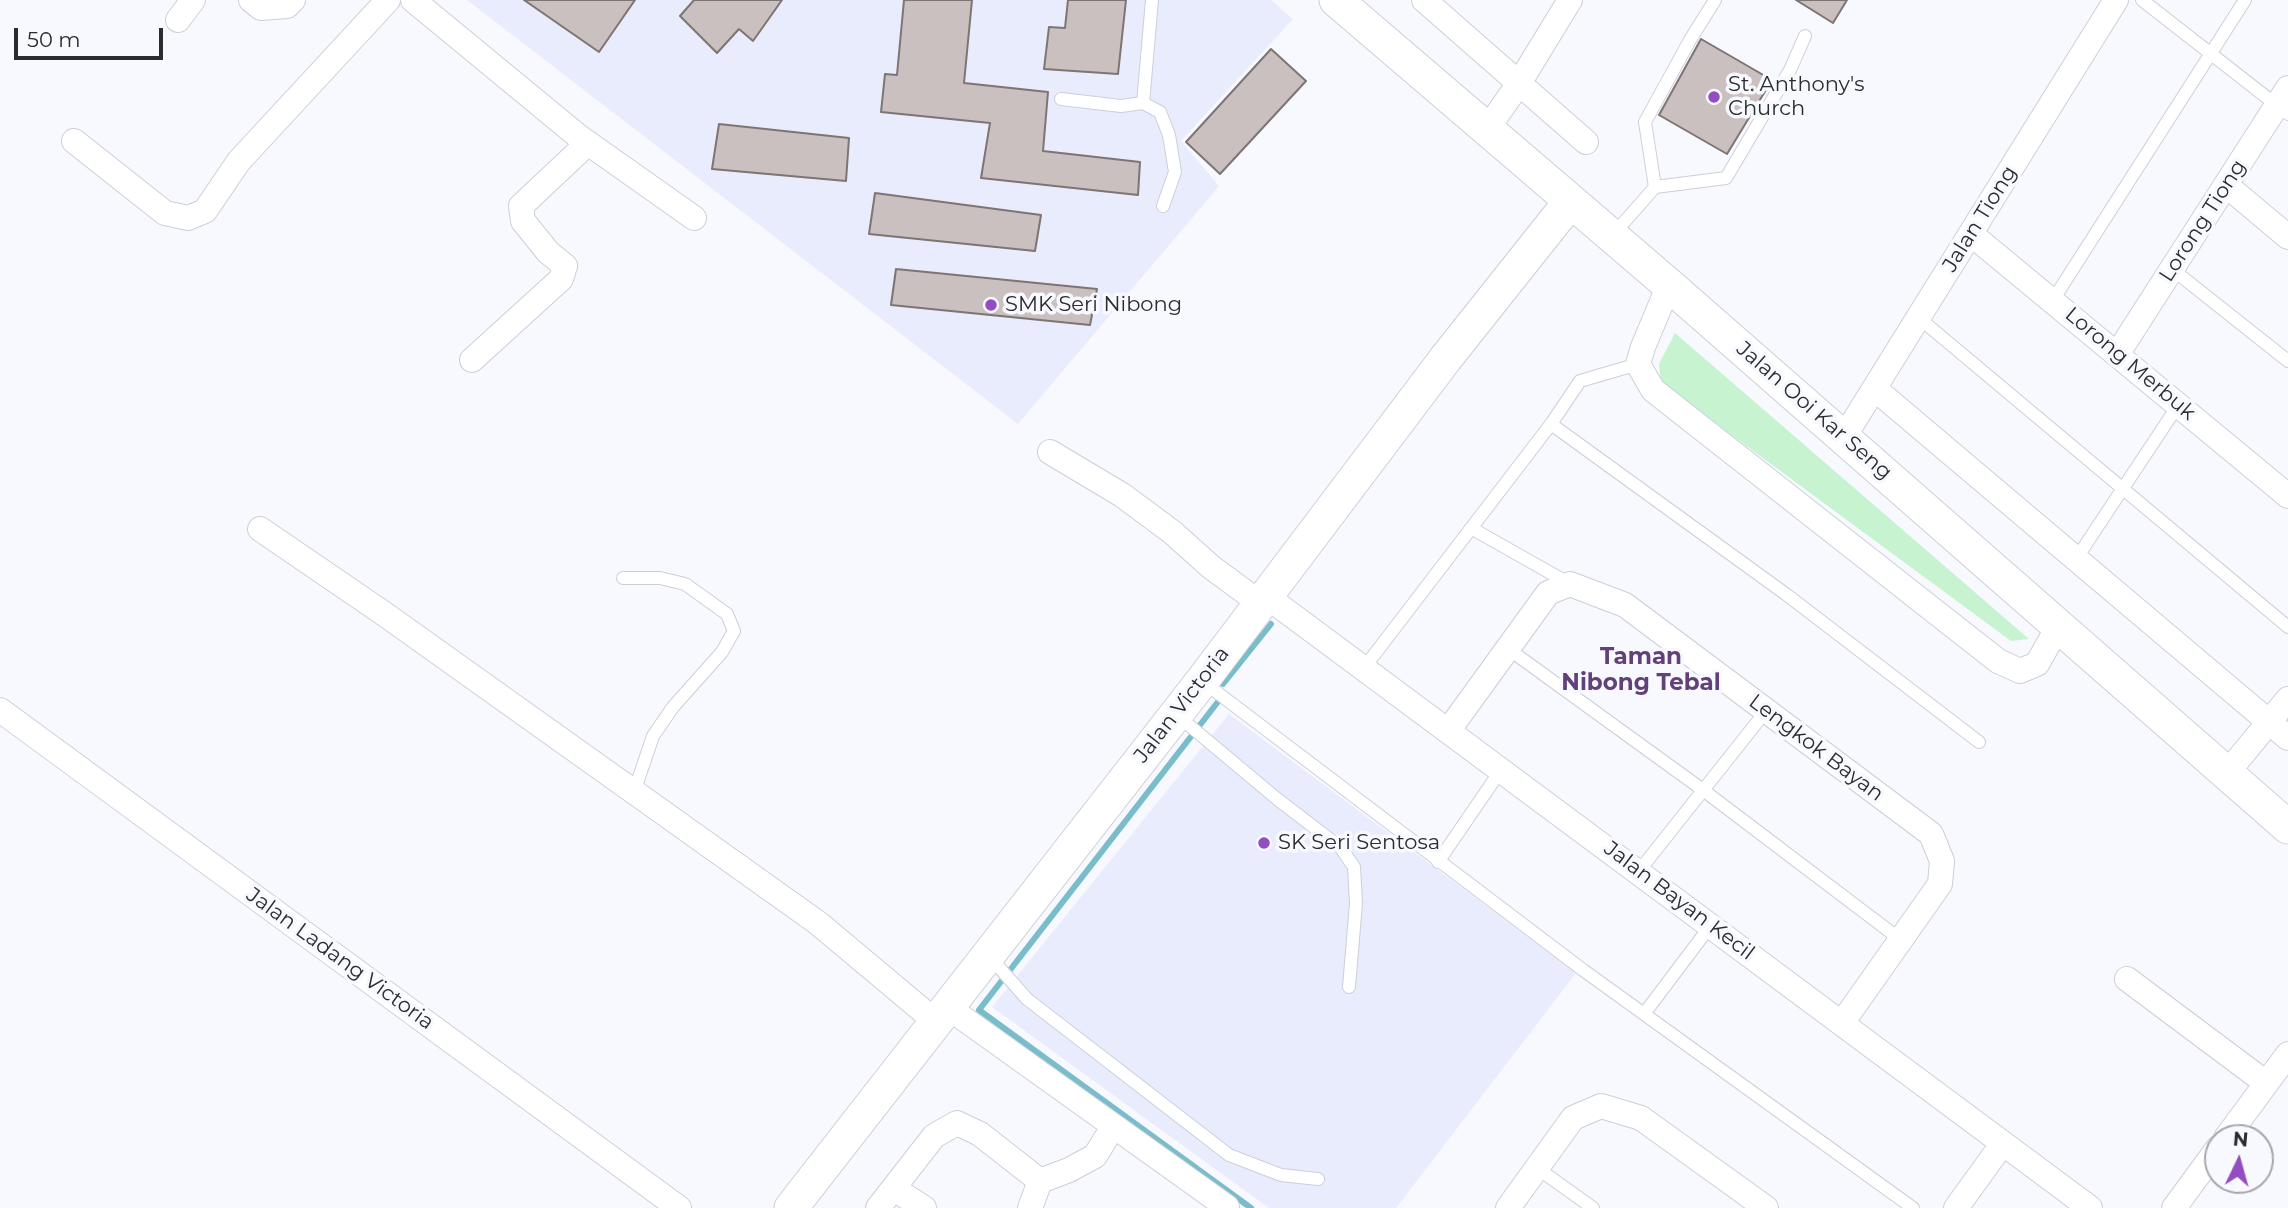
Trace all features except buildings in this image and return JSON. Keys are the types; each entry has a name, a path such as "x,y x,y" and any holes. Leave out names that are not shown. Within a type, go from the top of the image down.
{"main road":[{"name":"Jalan Ooi Kar Seng","path":"1336,0 1844,437 2288,827"},
{"name":"Jalan Victoria","path":"791,1208 941,1014 993,961 1182,720 1202,681 1263,599 1446,358 1570,202"}],"street":[{"path":"178,20 193,0"},
{"path":"251,0 261,8 287,6 293,0"},
{"path":"74,141 165,213 188,218 205,211 239,161 388,0"},
{"path":"413,0 588,143 694,218"},
{"path":"1424,0 1586,142"},
{"path":"1487,129 1518,85 1570,0"},
{"name":"Jalan Tiong","path":"1844,437 2116,0"},
{"name":"Lorong Tiong","path":"2118,353 2226,185 2284,102"},
{"path":"472,360 561,279 565,266 548,252 523,221 521,206 588,143"},
{"path":"2226,185 2288,237"},
{"name":"Lorong Merbuk","path":"1971,234 2179,404 2285,485"},
{"path":"1669,285 1639,363 1653,390 1998,661 2020,671 2037,664 2059,627"},
{"path":"1875,389 2288,738"},
{"name":"Jalan Bayan Kecil","path":"1050,452 1122,495 1172,532 1211,567 1364,668 2090,1208"},
{"path":"260,529 383,612 941,1014 1113,1127 1227,1207"},
{"path":"1448,731 1548,593 1570,584"},
{"name":"Lengkok Bayan","path":"1570,584 1625,605 1931,834 1942,861 1940,884 1842,1023"},
{"path":"2227,773 2288,699"},
{"name":"Jalan Ladang Victoria","path":"0,710 679,1208"},
{"path":"2127,979 2266,1083"},
{"path":"2236,1124 2288,1054"},
{"path":"1508,1208 1573,1118 1601,1106 1641,1118 1766,1208"},
{"path":"924,1208 886,1199 934,1136 957,1123 980,1134 1040,1181"},
{"path":"1030,1208 1040,1181 1095,1156 1113,1127"},
{"path":"1956,1208 2003,1143"},
{"path":"2174,1208 2204,1167"}],"lane":[{"path":"1143,103 1152,0"},
{"path":"1655,187 1645,122 1715,0"},
{"path":"2142,0 2211,53 2284,102"},
{"path":"2053,300 2245,0"},
{"path":"1612,237 1655,187 1726,178 1790,70 1805,36"},
{"path":"1062,99 1121,106 1143,103 1160,111 1169,135 1175,172 1163,206"},
{"path":"2172,269 2288,361"},
{"path":"1919,318 2288,627"},
{"path":"1364,668 1551,424 1580,381 1639,363"},
{"path":"2076,559 2179,404"},
{"path":"1551,424 1787,595 1979,742"},
{"path":"1471,528 1570,584"},
{"path":"623,578 660,578 685,584 727,614 734,631 722,652 673,707 653,736 634,792"},
{"path":"1507,648 1703,790 1901,940"},
{"path":"1202,681 1438,862 1913,1208"},
{"path":"1639,870 1766,711"},
{"path":"1182,720 1341,848 1354,867 1356,903 1349,987"},
{"path":"1438,862 1501,769"},
{"path":"1644,1014 1711,925"},
{"path":"993,961 1027,999 1229,1155 1281,1175 1318,1180"},
{"path":"1538,1168 1593,1208"}],"shaded area":[{"name":"SMK Seri Nibong","path":"467,0 1271,0 1293,19 1181,141 1219,186 1018,424"},
{"name":"SK Seri Sentosa","path":"1229,714 1576,973 1396,1208 1269,1208 992,1007"}],"green space":[{"path":"1675,333 2029,639 2011,641 1661,383 1659,364"}],"waterway":[{"path":"1223,684 1271,624"},
{"path":"1217,703 979,1010 1251,1208"}],"place":[{"name":"St. Anthony's Church","path":"1714,97"},
{"name":"SMK Seri Nibong","path":"991,305"},
{"name":"SK Seri Sentosa","path":"1264,843"}],"district":[{"name":"Taman Nibong Tebal","path":"1641,670"}]}
